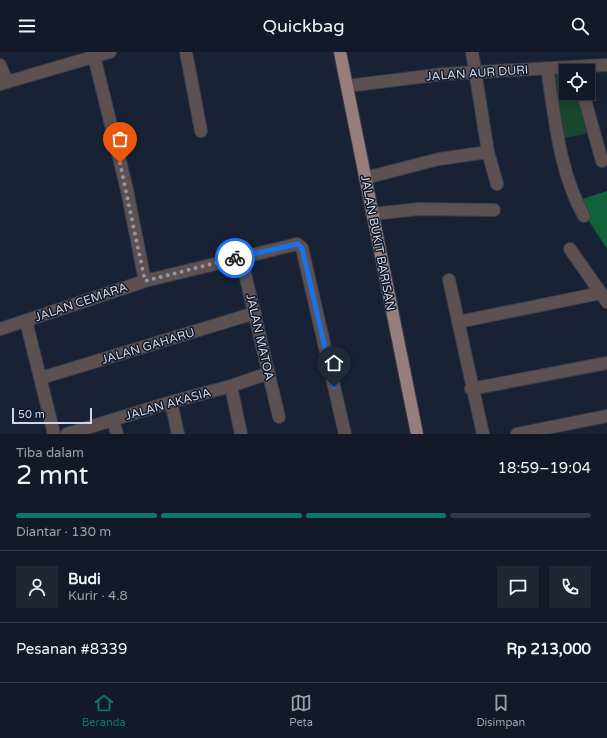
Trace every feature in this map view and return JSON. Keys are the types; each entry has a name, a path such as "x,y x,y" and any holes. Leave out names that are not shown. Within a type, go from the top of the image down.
{"main road":[{"name":"JALAN BUKIT BARISAN","path":"340,52 417,434"}],"street":[{"path":"0,65 4,83 94,55 110,52"},
{"path":"186,52 201,131"},
{"path":"472,52 488,152 497,184"},
{"path":"94,55 127,190 145,281"},
{"name":"JALAN AUR DURI","path":"595,67 607,65"},
{"path":"546,68 557,134 571,192 584,216"},
{"name":"JALAN AUR DURI","path":"347,86 444,74 559,68"},
{"path":"585,100 602,161"},
{"path":"365,178 439,159 488,152"},
{"path":"372,214 419,209 494,210"},
{"name":"JALAN CEMARA","path":"0,329 145,281 297,244 302,248 345,434"},
{"path":"458,322 604,298 570,249"},
{"name":"JALAN MATOA","path":"242,257 279,417"},
{"path":"449,280 471,389 483,434"},
{"name":"JALAN GAHARU","path":"41,378 255,313"},
{"path":"26,321 54,434"},
{"path":"471,389 607,363"},
{"name":"JALAN AKASIA","path":"66,434 171,402 231,386 269,373"},
{"path":"231,386 241,434"},
{"path":"171,402 178,434"},
{"path":"517,434 607,416"},
{"path":"113,420 117,434"}],"green space":[{"path":"559,72 559,100 584,100 592,132 561,139 549,73"},
{"path":"607,191 607,249 576,201"}],"way so far":[{"path":"120,163 127,190 145,281 235,258"}],"route":[{"path":"235,258 297,244 300,245 302,248 334,387"}]}
